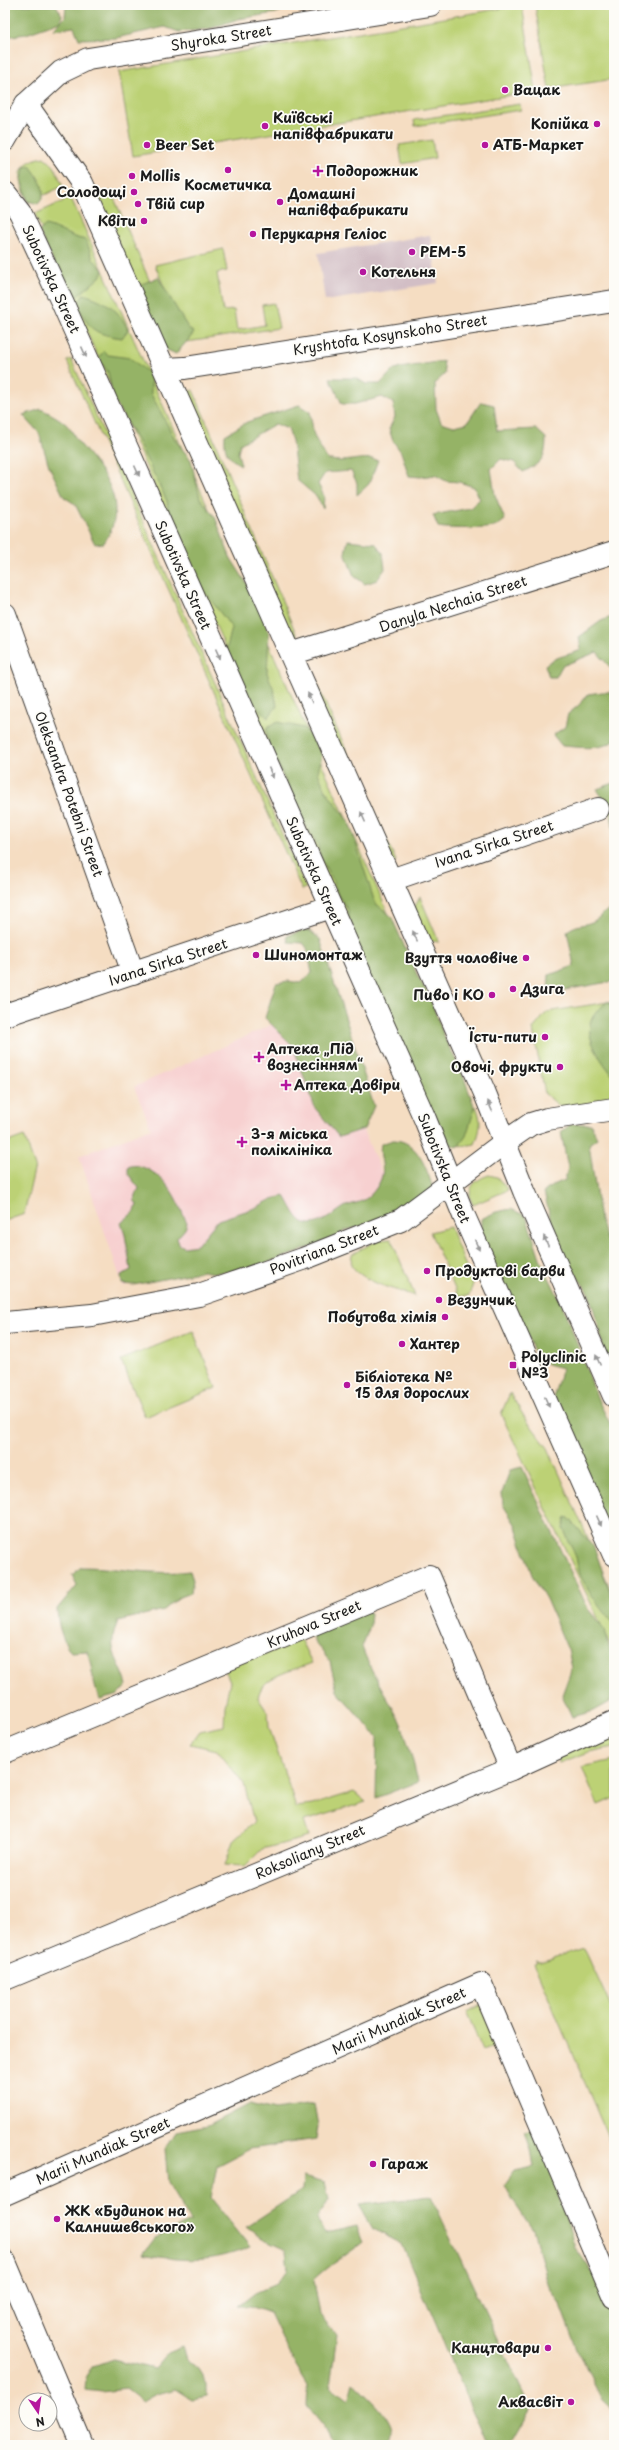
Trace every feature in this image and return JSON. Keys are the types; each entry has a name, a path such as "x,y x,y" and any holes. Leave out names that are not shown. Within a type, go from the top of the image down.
{"street":[{"name":"Shyroka Street","path":"5,140 26,104 61,72 88,59 430,5"},
{"name":"Shyroka Street","path":"5,111 26,104"},
{"path":"26,104 82,183 391,880 505,1142 524,1191 614,1396"},
{"name":"Subotivska Street","path":"5,193 20,212 63,304 425,1119 450,1184 614,1555"},
{"name":"Kryshtofa Kosynskoho Street","path":"165,369 185,368 614,301"},
{"name":"Danyla Nechaia Street","path":"291,654 614,552"},
{"name":"Oleksandra Potebni Street","path":"5,614 133,973"},
{"name":"Ivana Sirka Street","path":"391,880 598,810"},
{"name":"Ivana Sirka Street","path":"5,1015 330,906"},
{"name":"Povitriana Street","path":"5,1323 92,1315 199,1295 303,1259 401,1220 531,1124 547,1119 614,1109"},
{"name":"Kruhova Street","path":"5,1752 429,1576 511,1769"},
{"name":"Roksoliany Street","path":"5,1979 511,1769 614,1722"},
{"name":"Marii Mundiak Street","path":"5,2194 481,1984 614,2297"},
{"path":"5,2262 82,2445"}],"shaded area":[{"path":"430,235 438,283 325,301 318,253"},
{"name":"3-я міська поліклініка","path":"309,1008 393,1198 210,1270 123,1286 79,1156 151,1128 134,1087"}],"green space":[{"path":"5,5 56,5 62,15 60,22 26,34 5,37"},
{"path":"66,5 297,5 276,13 238,19 209,29 179,32 165,27 116,38 79,39 74,27 53,30 65,17"},
{"path":"522,5 536,91 133,156 119,72"},
{"path":"535,5 614,5 614,79 549,89"},
{"path":"520,104 521,110 415,126 414,120"},
{"path":"432,140 435,158 402,164 399,145"},
{"path":"44,157 54,166 63,186 28,203 22,187 21,173 27,163"},
{"path":"30,166 42,185 43,195 38,204 28,201 22,181 24,167"},
{"path":"111,191 175,340 163,346 98,196"},
{"path":"71,198 467,1091 428,1109 35,214"},
{"path":"46,225 86,240 93,259 103,270 100,277 73,300 39,231"},
{"path":"223,249 227,271 217,273 223,311 234,310 237,330 265,325 262,305 274,303 279,328 187,342 155,265"},
{"path":"158,277 188,328 194,333 176,354 165,349 132,297 142,284"},
{"path":"84,294 105,303 116,311 128,330 122,338 98,332 88,324 78,303"},
{"path":"104,351 108,355 130,358 151,375 151,394 176,441 191,460 200,498 215,517 230,557 256,598 269,632 267,673 274,690 277,706 268,718 243,694 225,655 232,628 203,590 177,539 169,520 167,501 137,440 114,401 108,372 98,358"},
{"path":"71,359 306,888 302,890 67,361"},
{"path":"443,361 445,374 435,383 436,409 441,422 454,426 467,423 481,402 494,405 497,431 536,429 546,438 545,451 541,460 529,469 523,472 514,462 501,459 491,469 495,495 505,520 494,527 438,527 433,515 470,508 480,499 474,487 459,482 446,481 435,475 421,477 409,476 401,452 393,441 389,429 395,417 393,403 382,397 355,404 342,404 330,378 356,378 366,384 380,384 394,369"},
{"path":"193,390 297,636 290,639 185,393"},
{"path":"299,405 310,412 314,436 327,459 334,461 364,459 378,460 369,484 357,495 357,483 351,471 325,473 318,484 324,496 323,509 317,497 297,480 292,441 288,429 275,424 240,444 238,453 241,465 232,460 227,453 225,435 247,422"},
{"path":"41,409 58,418 68,426 98,466 111,490 115,515 111,529 104,543 95,544 75,504 64,497 49,466 39,433 23,415"},
{"path":"348,540 375,543 383,553 385,569 377,580 365,584 354,576 345,553"},
{"path":"614,616 614,672 597,652 562,666 556,677 549,677 545,665 558,657 581,650 579,637 601,621"},
{"path":"310,669 396,861 390,863 304,671"},
{"path":"614,692 614,741 595,747 562,746 553,735 565,727 568,714 579,705 588,694"},
{"path":"277,722 304,728 314,739 322,755 318,772 324,788 349,822 375,903 391,916 418,977 428,993 446,1041 461,1070 475,1108 466,1136 458,1147 442,1142 350,939 348,910 338,895 332,879 322,861 317,843 305,824 268,742 266,729"},
{"path":"614,783 613,838 612,817 605,801 597,789"},
{"path":"420,897 439,942 424,940 414,908"},
{"path":"614,907 614,981 548,993 549,975 574,966 567,931 571,928 592,922"},
{"path":"304,930 310,931 320,939 374,1106 364,1129 339,1137 315,1108 293,1046 265,1018 276,983 288,981 301,983 312,973 307,948 303,943 288,942 287,936"},
{"path":"608,1001 614,1008 614,1077 592,1043 590,1035 591,1020 601,1007"},
{"path":"614,1001 614,1099 562,1108 545,1094 533,1029 547,1012"},
{"path":"476,1106 480,1125 479,1134 475,1144 460,1146 455,1145 443,1136 435,1125"},
{"path":"571,1124 591,1124 597,1138 589,1144 600,1220 614,1259 614,1385 609,1377 600,1331 589,1294 556,1243 544,1192 553,1185 565,1180 568,1168 561,1132"},
{"path":"24,1136 35,1166 24,1214 5,1221 5,1143"},
{"path":"393,1140 402,1141 416,1151 425,1166 434,1191 416,1216 345,1230 336,1237 270,1262 251,1267 217,1273 203,1271 134,1285 122,1284 121,1275 131,1270 125,1235 121,1223 135,1211 137,1204 134,1200 139,1188 128,1174 128,1167 136,1166 146,1169 157,1175 168,1186 187,1223 185,1229 177,1238 179,1244 184,1247 197,1245 218,1220 255,1208 272,1199 285,1196 299,1218 305,1223 316,1223 327,1219 346,1206 364,1200 374,1191 381,1179 383,1170 380,1153 381,1144"},
{"path":"489,1175 497,1177 508,1190 473,1205 470,1194 472,1186 475,1182"},
{"path":"511,1209 526,1216 541,1261 562,1304 599,1402 614,1431 614,1544 553,1398 562,1368 547,1364 535,1353 481,1236 481,1219 496,1212"},
{"path":"450,1227 473,1284 469,1296 458,1296 430,1232"},
{"path":"391,1239 415,1296 371,1281 351,1265 352,1254 378,1240"},
{"path":"193,1331 216,1388 145,1417 121,1360"},
{"path":"510,1393 525,1418 548,1448 614,1597 614,1652 501,1414"},
{"path":"522,1467 588,1609 605,1630 614,1666 614,1687 610,1702 594,1711 572,1717 562,1695 572,1668 568,1650 546,1599 532,1575 515,1524 503,1505 502,1493 510,1470"},
{"path":"566,1517 569,1518 594,1547 614,1604 614,1624 591,1595 580,1575 576,1557 563,1528"},
{"path":"81,1567 150,1572 190,1571 193,1580 191,1593 178,1598 164,1610 118,1621 114,1632 113,1647 127,1685 118,1695 100,1700 95,1688 87,1651 71,1652 62,1636 58,1620 57,1609 77,1585 72,1575"},
{"path":"364,1609 371,1613 370,1626 362,1647 370,1666 402,1726 418,1782 376,1798 377,1737 337,1691 330,1662 310,1635"},
{"path":"299,1637 312,1663 271,1679 260,1690 258,1698 268,1713 269,1727 296,1807 312,1805 354,1792 366,1802 304,1821 309,1837 262,1849 245,1866 225,1865 233,1841 254,1822 244,1784 217,1750 190,1744 200,1731 224,1726 225,1706 230,1681 224,1668"},
{"path":"614,1731 614,1747 589,1752 559,1763 556,1754"},
{"path":"614,1760 614,1798 598,1805 582,1767"},
{"path":"584,1948 614,2014 614,2151 534,1964 537,1963 536,1961 540,1962"},
{"path":"482,2005 499,2045 483,2051 466,2012"},
{"path":"250,2104 275,2110 314,2104 318,2126 316,2139 250,2149 217,2166 211,2198 250,2247 223,2256 197,2260 171,2259 143,2254 155,2238 191,2222 168,2183 165,2149 176,2132 208,2126"},
{"path":"537,2128 575,2247 614,2304 614,2411 602,2400 578,2352 560,2305 550,2290 533,2230 513,2201 505,2185 515,2171 533,2167 530,2149 524,2131"},
{"path":"303,2177 325,2183 329,2200 316,2218 326,2233 357,2226 363,2242 314,2280 320,2315 337,2335 330,2386 348,2400 353,2382 370,2398 383,2412 391,2426 392,2434 389,2445 332,2445 326,2430 307,2406 308,2385 292,2359 270,2313 250,2306 238,2306 256,2292 277,2283 288,2269 286,2250 262,2239 246,2227 302,2190"},
{"path":"431,2196 531,2410 511,2445 487,2445 402,2244 373,2229 359,2205"},
{"path":"183,2347 188,2362 198,2369 207,2384 207,2396 192,2399 176,2389 157,2394 143,2402 126,2389 102,2392 85,2390 86,2379 93,2366 113,2359 154,2369 168,2353"}],"place":[{"name":"Вацак","path":"505,90"},
{"name":"Копійка","path":"597,124"},
{"name":"Київські напівфабрикати","path":"265,126"},
{"name":"Beer Set","path":"147,145"},
{"name":"АТБ-Маркет","path":"485,145"},
{"name":"Косметичка","path":"228,170"},
{"name":"Подорожник","path":"318,171"},
{"name":"Mollis","path":"132,176"},
{"name":"Солодощі","path":"134,192"},
{"name":"Домашні напівфабрикати","path":"280,202"},
{"name":"Твій сир","path":"138,204"},
{"name":"Квіти","path":"144,221"},
{"name":"Перукарня Геліос","path":"253,234"},
{"name":"РЕМ-5","path":"412,252"},
{"name":"Котельня","path":"363,272"},
{"name":"Шиномонтаж","path":"256,955"},
{"name":"Взуття чоловіче","path":"526,958"},
{"name":"Дзига","path":"513,989"},
{"name":"Пиво і КО","path":"492,995"},
{"name":"Їсти-пити","path":"545,1037"},
{"name":"Аптека „Під вознесінням“","path":"259,1057"},
{"name":"Овочі, фрукти","path":"560,1067"},
{"name":"Аптека Довіри","path":"286,1085"},
{"name":"3-я міська поліклініка","path":"242,1142"},
{"name":"Продуктові барви","path":"427,1271"},
{"name":"Везунчик","path":"439,1300"},
{"name":"Побутова хімія","path":"445,1317"},
{"name":"Хантер","path":"402,1344"},
{"name":"Polyclinic №3","path":"513,1365"},
{"name":"Бібліотека № 15 для дорослих","path":"347,1385"},
{"name":"Гараж","path":"373,2164"},
{"name":"ЖК «Будинок на Калнишевського»","path":"57,2219"},
{"name":"Канцтовари","path":"548,2348"},
{"name":"Аквасвіт","path":"571,2402"}]}
